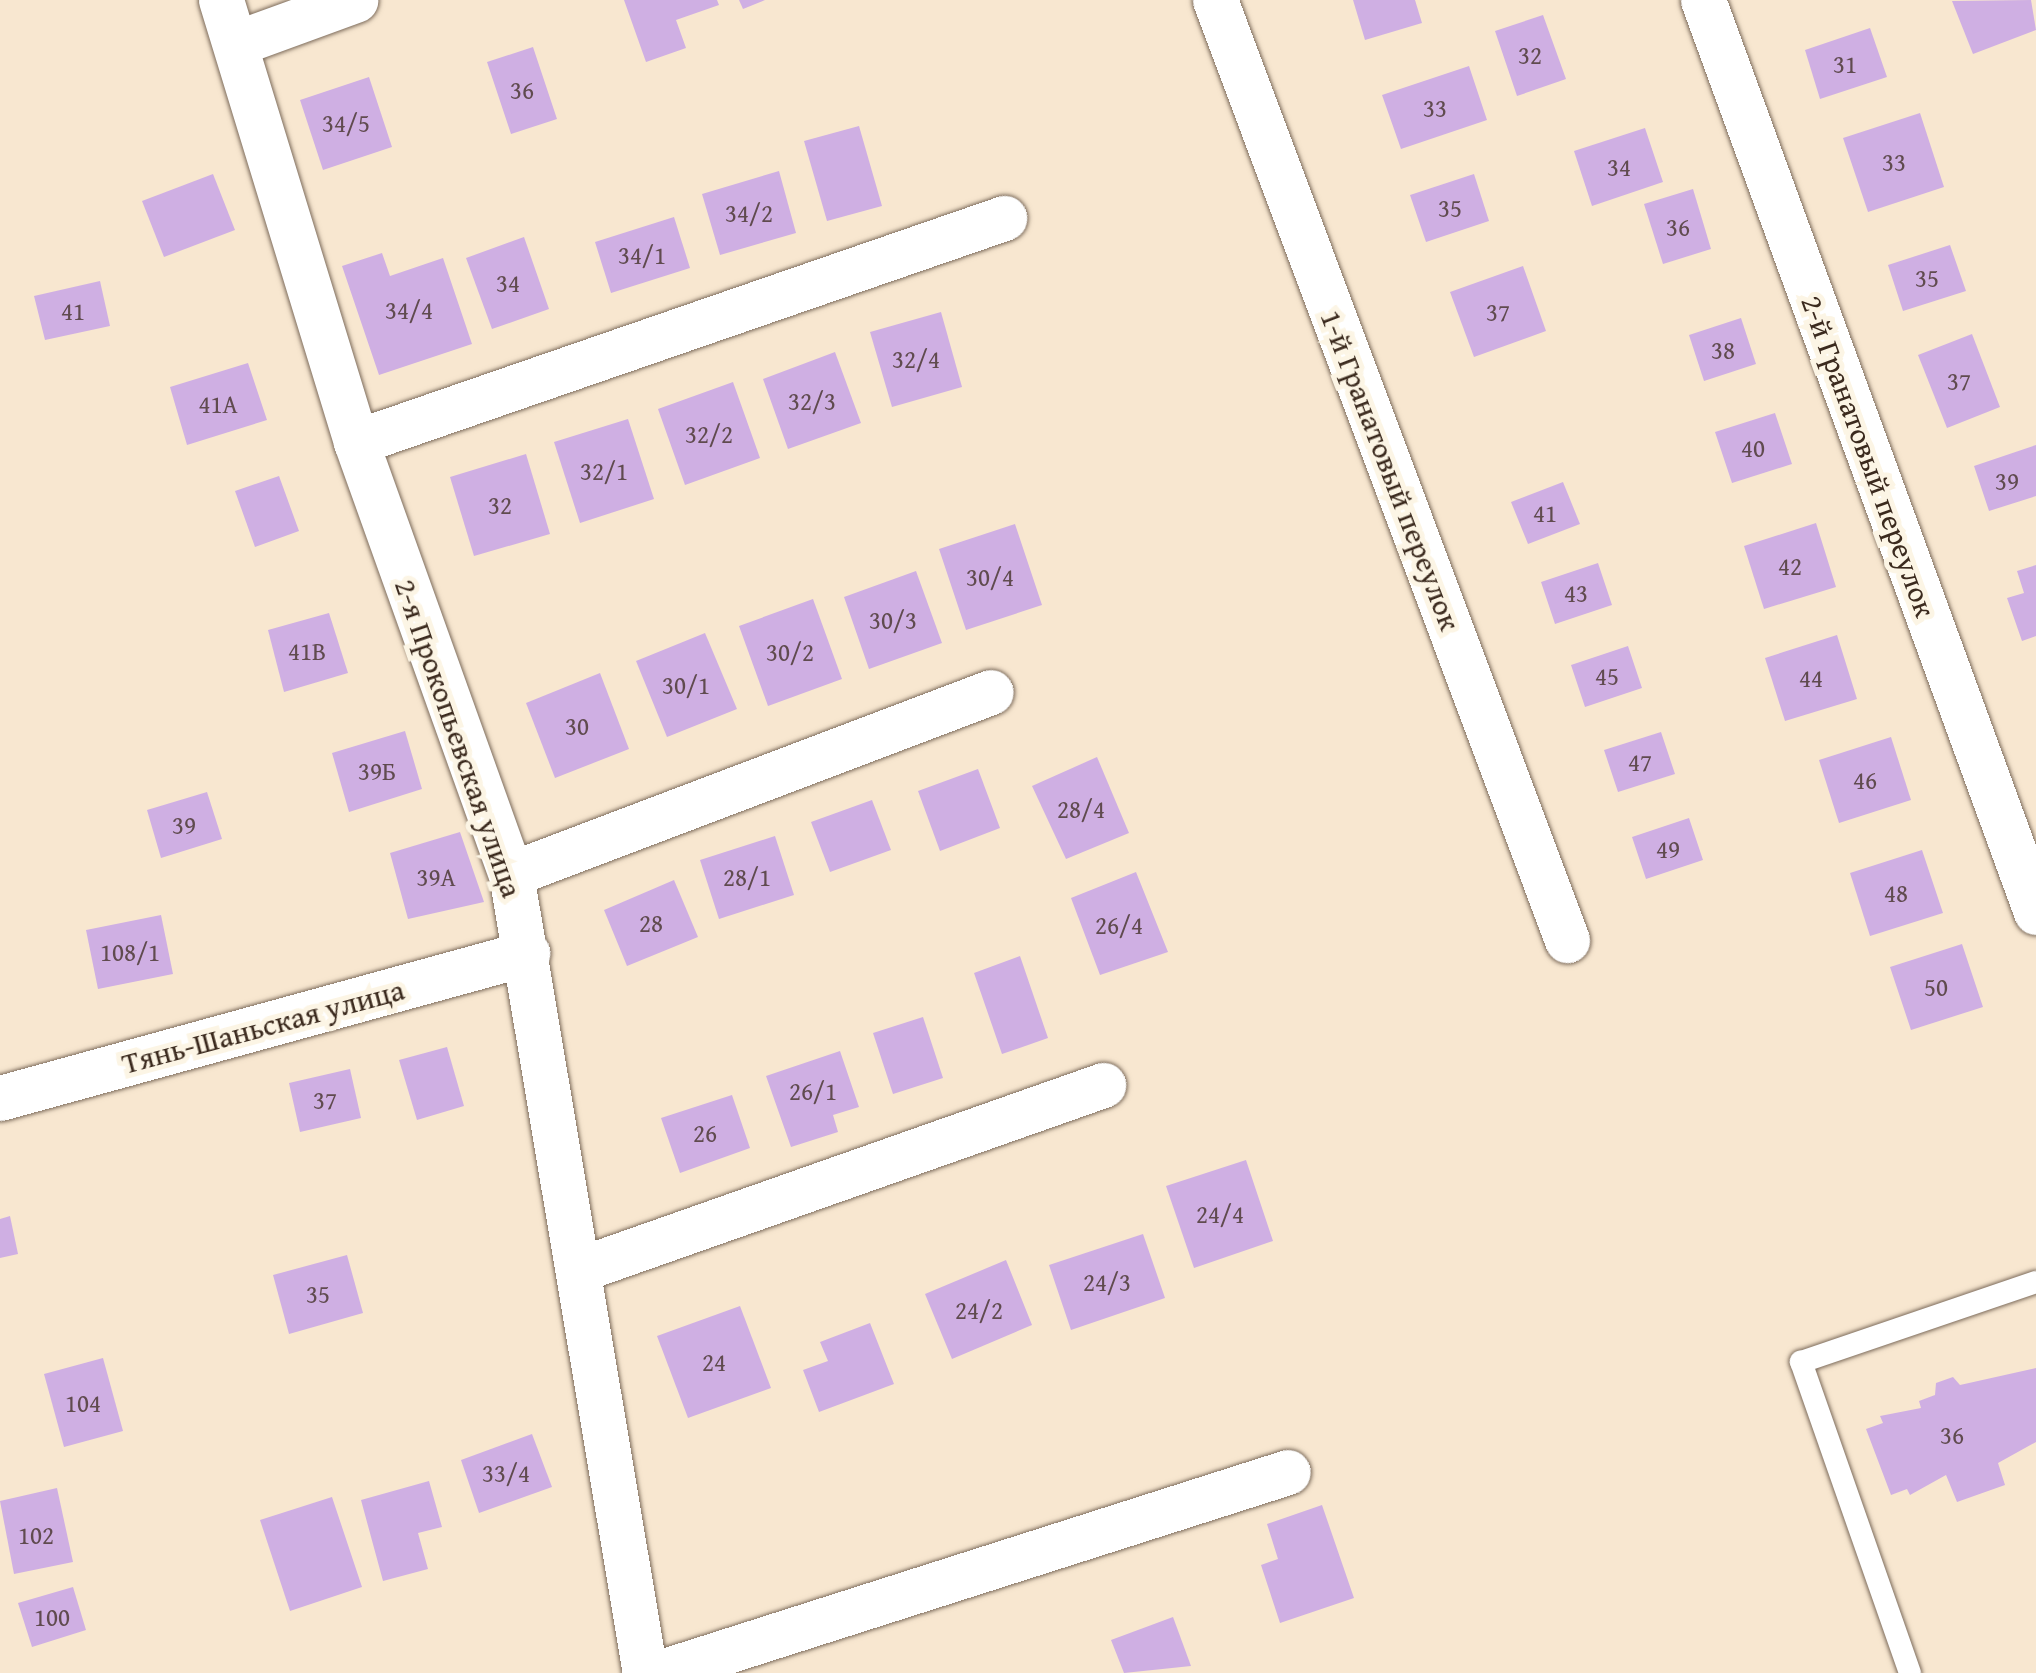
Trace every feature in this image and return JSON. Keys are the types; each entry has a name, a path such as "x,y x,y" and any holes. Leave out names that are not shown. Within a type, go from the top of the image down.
{"street":[{"name":"2-я Прокопьевская улица","path":"221,0 356,442 510,874 527,953 645,1673"},
{"path":"237,43 355,0"},
{"name":"1-й Гранатовый переулок","path":"1215,0 1567,940"},
{"name":"2-й Гранатовый переулок","path":"1704,0 2036,912"},
{"path":"356,442 1004,218"},
{"path":"510,874 991,692"},
{"name":"Тянь-Шаньская улица","path":"0,1098 527,953"},
{"path":"578,1270 1103,1085"},
{"path":"658,1673 1288,1472"}],"lane":[{"path":"1910,1673 1801,1362 2036,1282"}],"building":[{"path":"624,0 717,0 719,5 676,20 686,48 646,62"},
{"path":"739,0 765,0 743,9"},
{"path":"1353,0 1415,0 1422,23 1365,40"},
{"path":"2031,0 2036,30 1973,54 1952,1"},
{"path":"1543,15 1566,79 1517,96 1495,31"},
{"path":"1870,28 1887,77 1820,99 1805,50"},
{"path":"533,47 557,119 511,134 487,62"},
{"path":"1469,66 1487,120 1401,149 1382,95"},
{"path":"369,77 392,147 323,170 300,100"},
{"path":"1920,113 1944,187 1868,212 1843,138"},
{"path":"859,126 882,206 827,221 804,141"},
{"path":"1645,128 1663,182 1592,206 1574,151"},
{"path":"779,171 796,233 720,255 702,194"},
{"path":"213,174 235,230 164,257 142,201"},
{"path":"1474,174 1489,221 1426,242 1410,195"},
{"path":"1693,189 1711,249 1663,264 1644,204"},
{"path":"674,217 690,268 611,293 595,242"},
{"path":"524,237 549,309 492,329 466,258"},
{"path":"1950,245 1966,291 1903,311 1888,265"},
{"path":"382,253 390,276 443,258 472,344 379,375 342,266"},
{"path":"1523,266 1546,331 1474,357 1450,292"},
{"path":"100,281 110,326 45,340 34,296"},
{"path":"941,312 962,387 892,407 870,332"},
{"path":"1741,318 1756,364 1704,381 1689,335"},
{"path":"1972,334 2000,407 1947,428 1918,355"},
{"path":"835,352 861,423 788,449 763,379"},
{"path":"248,363 267,420 187,445 170,387"},
{"path":"733,382 760,458 685,485 658,409"},
{"path":"1775,413 1792,464 1732,483 1715,432"},
{"path":"628,419 654,499 580,523 554,442"},
{"path":"2036,445 2036,496 1989,511 1974,466"},
{"path":"526,454 550,534 474,556 450,477"},
{"path":"279,476 299,531 255,547 235,491"},
{"path":"1563,482 1580,524 1528,544 1511,502"},
{"path":"1816,523 1836,587 1764,609 1744,546"},
{"path":"1015,524 1042,605 966,630 939,549"},
{"path":"1598,563 1612,605 1555,624 1541,582"},
{"path":"2036,565 2036,636 2022,641 2007,598 2024,593 2017,571"},
{"path":"916,571 942,643 869,669 844,597"},
{"path":"813,599 842,679 768,706 739,626"},
{"path":"329,613 348,673 284,692 268,630"},
{"path":"705,633 737,709 667,737 636,661"},
{"path":"1837,635 1857,699 1785,721 1765,658"},
{"path":"1628,646 1642,688 1585,707 1571,665"},
{"path":"600,673 629,749 555,778 526,703"},
{"path":"405,731 422,789 349,812 332,753"},
{"path":"1661,732 1675,774 1618,792 1604,750"},
{"path":"1891,737 1911,800 1839,823 1819,760"},
{"path":"1097,757 1129,833 1066,859 1032,786"},
{"path":"978,769 1000,828 940,851 918,791"},
{"path":"207,792 222,839 161,858 147,810"},
{"path":"872,800 891,850 830,872 811,822"},
{"path":"1689,818 1703,860 1646,879 1632,837"},
{"path":"460,832 484,902 408,919 390,853"},
{"path":"775,836 794,895 719,919 700,860"},
{"path":"1922,850 1943,913 1870,936 1850,873"},
{"path":"1136,872 1168,952 1100,975 1071,898"},
{"path":"674,880 698,937 627,966 604,910"},
{"path":"161,915 173,974 98,989 86,930"},
{"path":"1962,944 1983,1007 1911,1030 1890,967"},
{"path":"1020,956 1048,1038 1002,1054 974,973"},
{"path":"923,1017 943,1078 893,1094 873,1033"},
{"path":"447,1047 464,1106 417,1120 399,1060"},
{"path":"840,1051 859,1107 833,1115 838,1132 791,1147 766,1076"},
{"path":"350,1069 361,1118 300,1132 289,1083"},
{"path":"732,1095 750,1148 680,1173 661,1118"},
{"path":"1246,1160 1273,1241 1194,1268 1166,1186"},
{"path":"10,1216 18,1254 0,1258 0,1219"},
{"path":"1143,1234 1165,1298 1071,1330 1049,1265"},
{"path":"347,1255 363,1313 289,1334 273,1275"},
{"path":"1006,1260 1032,1325 952,1359 925,1294"},
{"path":"740,1306 771,1388 688,1418 657,1336"},
{"path":"870,1323 894,1384 819,1412 803,1370 828,1361 820,1342"},
{"path":"103,1358 123,1431 64,1447 44,1374"},
{"path":"2036,1368 2036,1442 1998,1463 2005,1485 1957,1502 1946,1475 1910,1495 1907,1489 1891,1495 1866,1429 1883,1423 1880,1416 1921,1408 1919,1401 1935,1395 1936,1383 1953,1377 1960,1385"},
{"path":"532,1434 552,1487 479,1513 461,1460"},
{"path":"429,1481 442,1527 418,1533 428,1569 383,1581 361,1500"},
{"path":"57,1488 73,1562 14,1574 0,1501"},
{"path":"332,1497 362,1587 290,1611 260,1520"},
{"path":"1322,1505 1354,1598 1280,1623 1261,1565 1278,1559 1267,1524"},
{"path":"73,1587 86,1630 32,1647 18,1603"},
{"path":"1173,1617 1191,1666 1124,1673 1111,1640"}]}
